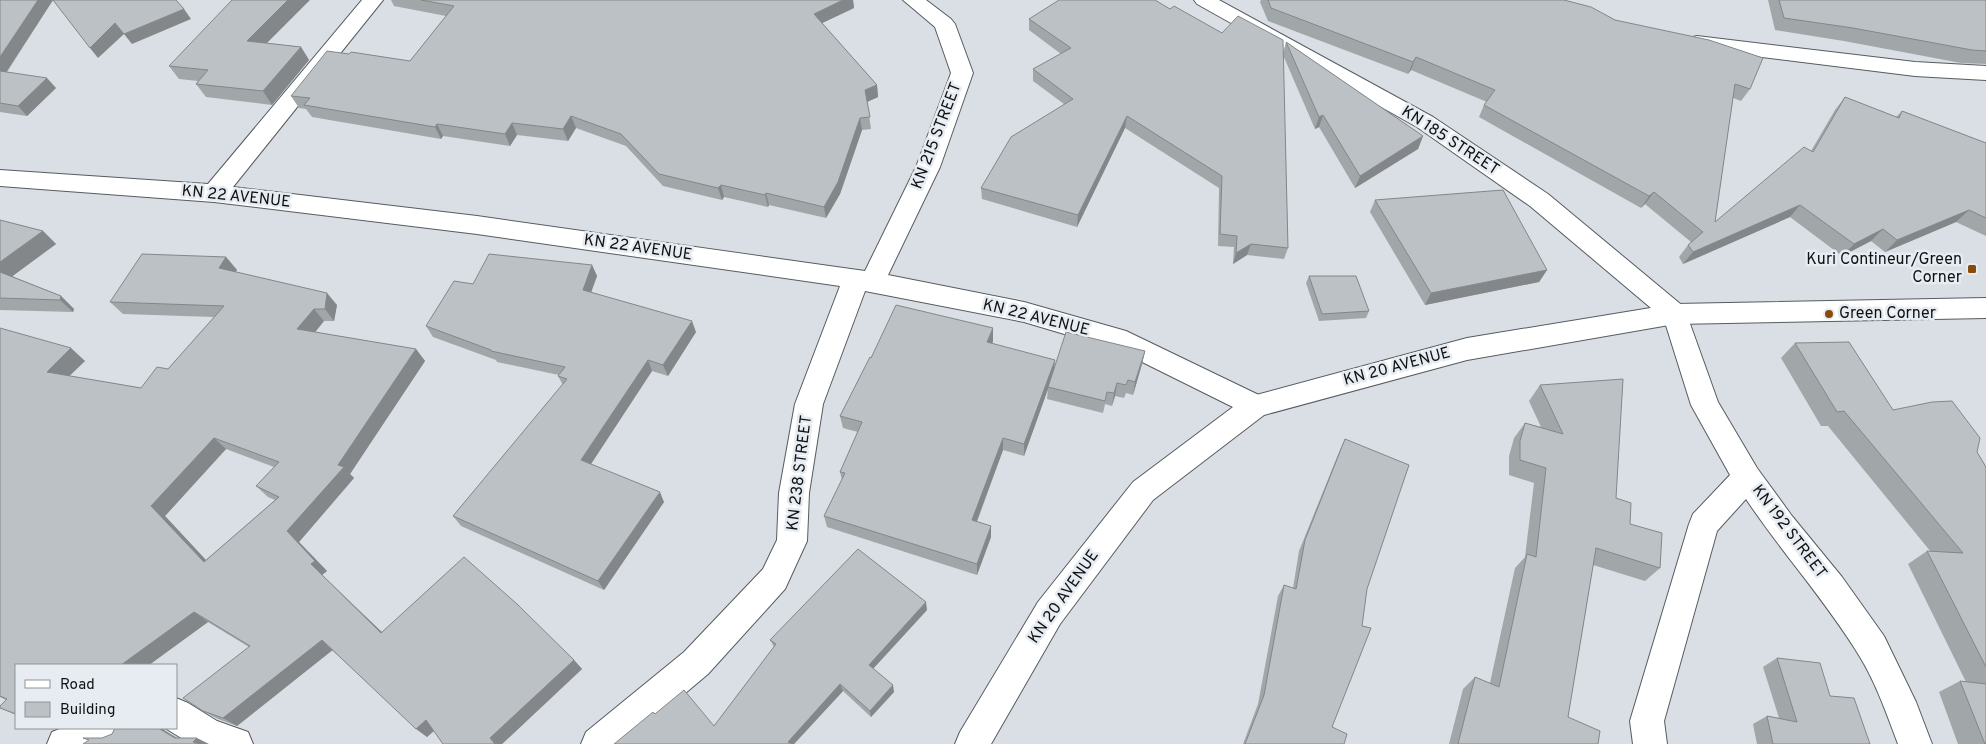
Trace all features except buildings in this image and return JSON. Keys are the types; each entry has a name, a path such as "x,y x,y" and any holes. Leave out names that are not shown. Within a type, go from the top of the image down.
{"street":[{"path":"214,193 373,0"},
{"name":"KN 215 STREET","path":"864,281 928,167 962,73 944,24 913,0"},
{"name":"KN 185 STREET","path":"1204,0 1424,122 1539,200 1675,314"},
{"path":"1681,40 1915,69 1986,73"},
{"name":"KN 22 AVENUE","path":"0,178 214,193 477,225 864,281 1024,312 1126,342 1255,406"},
{"name":"KN 238 STREET","path":"598,744 696,663 774,579 792,541 794,493 809,404 864,281"},
{"name":"KN 20 AVENUE","path":"972,744 1049,613 1143,491 1255,406 1467,349 1675,314 1986,308"},
{"name":"KN 192 STREET","path":"1675,314 1705,405 1747,477 1781,526 1831,587 1872,647 1904,714 1915,744"},
{"path":"1650,744 1647,721 1704,524 1747,477"},
{"path":"178,716 209,736 236,744"},
{"path":"64,744 113,729"}],"place":[{"name":"Kuri Contineur/Green Corner","path":"1972,269"},
{"name":"Green Corner","path":"1829,314"}]}
